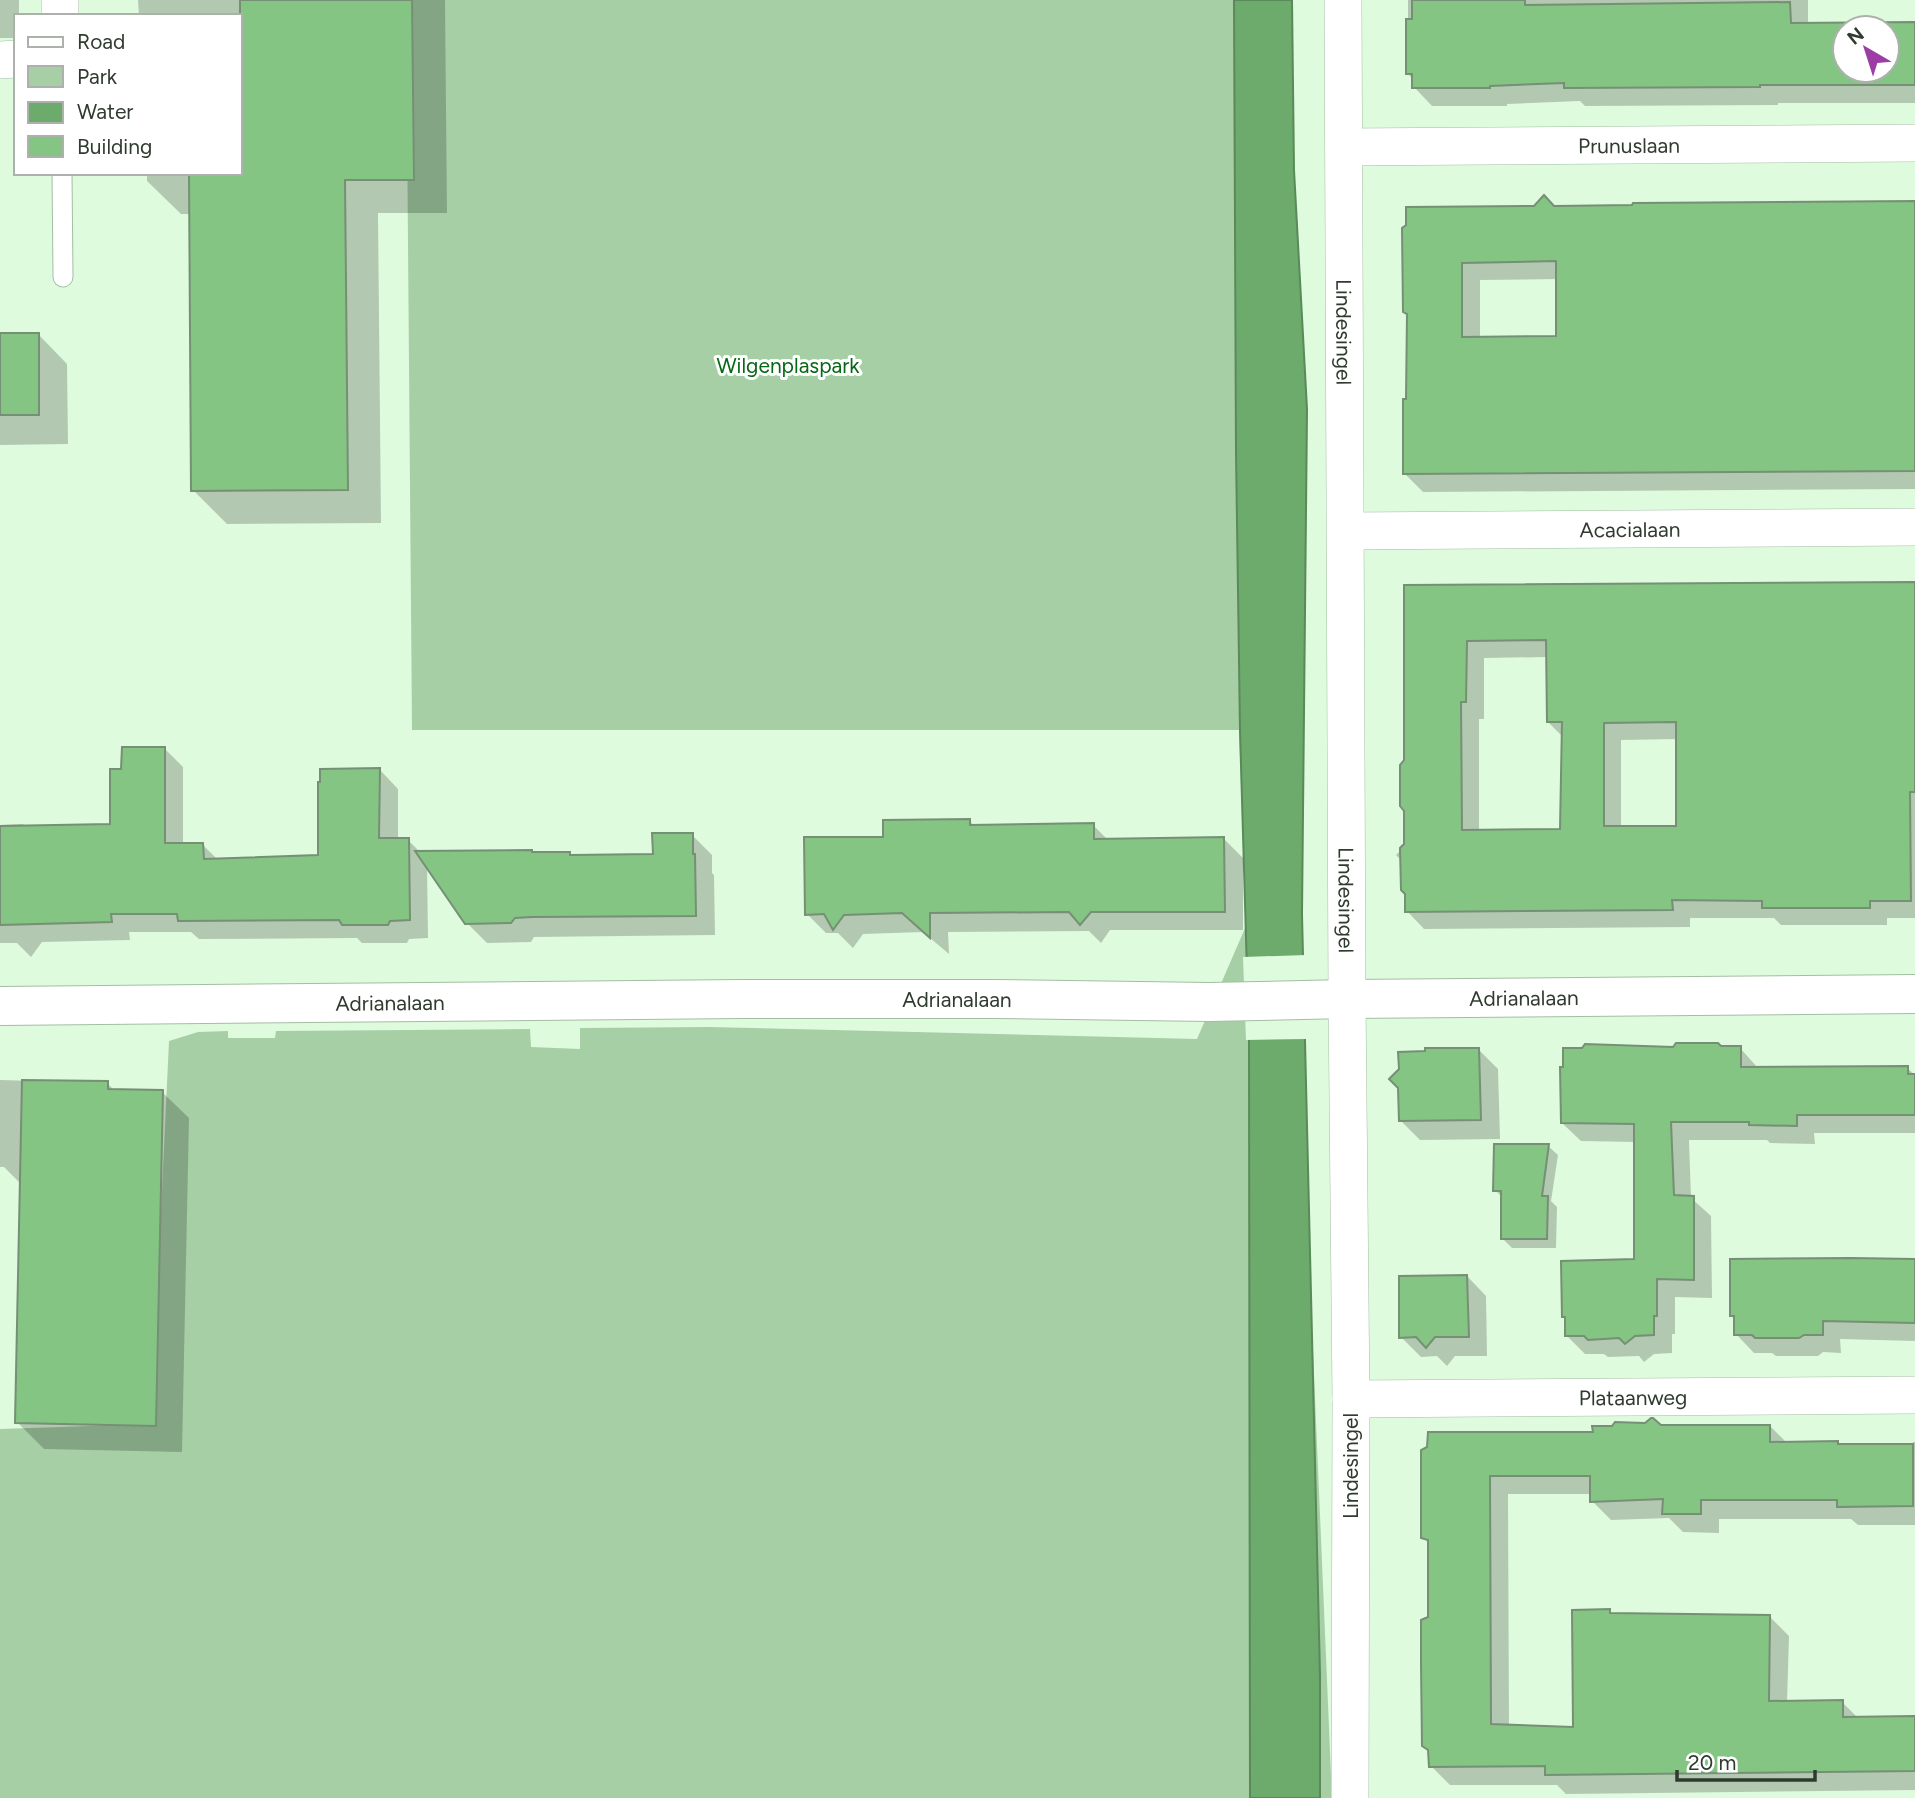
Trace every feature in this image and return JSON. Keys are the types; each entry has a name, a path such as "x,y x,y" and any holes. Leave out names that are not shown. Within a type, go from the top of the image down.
{"street":[{"name":"Lindesingel","path":"1343,0 1346,531 1336,999 1351,1399 1350,1798"},
{"name":"Prunuslaan","path":"1344,147 1915,143"},
{"name":"Acacialaan","path":"1346,531 1915,527"},
{"name":"Adrianalaan","path":"0,1006 741,999 1209,1002 1915,994"},
{"name":"Plataanweg","path":"1351,1399 1915,1395"}],"lane":[{"path":"62,175 64,277"}],"green space":[{"name":"Wilgenplaspark","path":"406,0 1269,0 1274,430 1332,1798 0,1798 0,1429 151,1424 169,1041 198,1032 228,1031 228,1038 275,1038 276,1031 530,1029 531,1047 580,1049 580,1028 709,1027 1197,1039 1246,926 1239,730 412,730"}],"water":[{"path":"1234,0 1292,0 1294,170 1307,409 1302,914 1320,1675 1320,1798 1250,1798 1249,1041 1240,730"}],"pier":[{"path":"1306,955 1307,1039 1246,1040 1243,957"}],"building":[{"path":"240,0 412,0 414,180 345,180 348,490 191,491 189,175 242,175"},
{"path":"1412,0 1525,0 1525,5 1790,2 1791,23 1831,23 1831,84 1901,84 1901,22 1915,22 1915,85 1564,88 1564,83 1490,88 1412,88 1412,74 1406,74 1406,19 1412,19"},
{"path":"1544,195 1554,206 1915,201 1915,471 1403,474 1407,314 1403,312 1402,228 1406,225 1406,207 1534,206","holes":["1556,261 1556,336 1462,337 1462,263"]},
{"path":"0,333 39,333 39,415 0,415"},
{"path":"1915,582 1915,792 1910,792 1911,901 1870,901 1870,908 1762,908 1762,901 1672,900 1673,910 1405,912 1405,894 1401,890 1400,848 1404,844 1400,765 1404,760 1404,585","holes":["1546,640 1547,722 1562,722 1560,829 1462,830 1461,702 1466,702 1467,641","1676,722 1676,826 1604,826 1604,723"]},
{"path":"122,747 165,747 165,843 203,843 204,859 318,855 320,769 380,768 379,838 409,838 410,920 390,921 388,925 342,925 339,920 178,921 177,914 111,914 112,922 0,925 0,826 110,824 110,769 121,769"},
{"path":"970,819 970,825 1094,823 1094,839 1224,837 1225,912 1091,912 1080,925 1069,912 930,913 930,938 902,913 844,915 833,930 824,914 805,915 804,837 883,837 883,820"},
{"path":"652,833 693,833 696,916 532,917 515,918 511,923 465,924 415,851 532,850 570,852 570,855 653,854"},
{"path":"1676,1043 1741,1046 1741,1067 1908,1066 1908,1074 1915,1074 1915,1115 1797,1115 1797,1126 1749,1125 1749,1122 1671,1122 1674,1195 1694,1196 1694,1280 1657,1279 1654,1335 1635,1336 1625,1344 1619,1338 1588,1340 1584,1336 1565,1336 1561,1261 1634,1259 1634,1124 1561,1123 1560,1067 1563,1067 1563,1048 1582,1048 1585,1044 1673,1047"},
{"path":"1425,1048 1479,1048 1481,1120 1399,1121 1398,1088 1389,1079 1399,1069 1398,1052 1425,1051"},
{"path":"22,1080 108,1081 108,1089 163,1090 156,1426 15,1423"},
{"path":"1494,1144 1549,1144 1542,1196 1548,1196 1547,1239 1501,1239 1501,1191 1493,1191"},
{"path":"1730,1259 1915,1259 1915,1323 1823,1321 1823,1335 1755,1338 1752,1335 1734,1335 1734,1316 1730,1316"},
{"path":"1467,1275 1469,1337 1435,1337 1426,1348 1416,1337 1399,1338 1399,1276"},
{"path":"1651,1418 1661,1425 1770,1425 1770,1442 1913,1444 1913,1506 1837,1507 1837,1500 1701,1500 1701,1514 1662,1514 1663,1499 1590,1502 1590,1476 1490,1476 1491,1724 1573,1727 1572,1610 1770,1615 1769,1701 1843,1700 1843,1717 1915,1716 1915,1771 1545,1775 1545,1766 1429,1767 1428,1750 1422,1746 1421,1664 1421,1620 1428,1617 1428,1540 1421,1538 1421,1450 1427,1447 1428,1432 1593,1432 1592,1426 1612,1426 1615,1422 1645,1423"}]}
